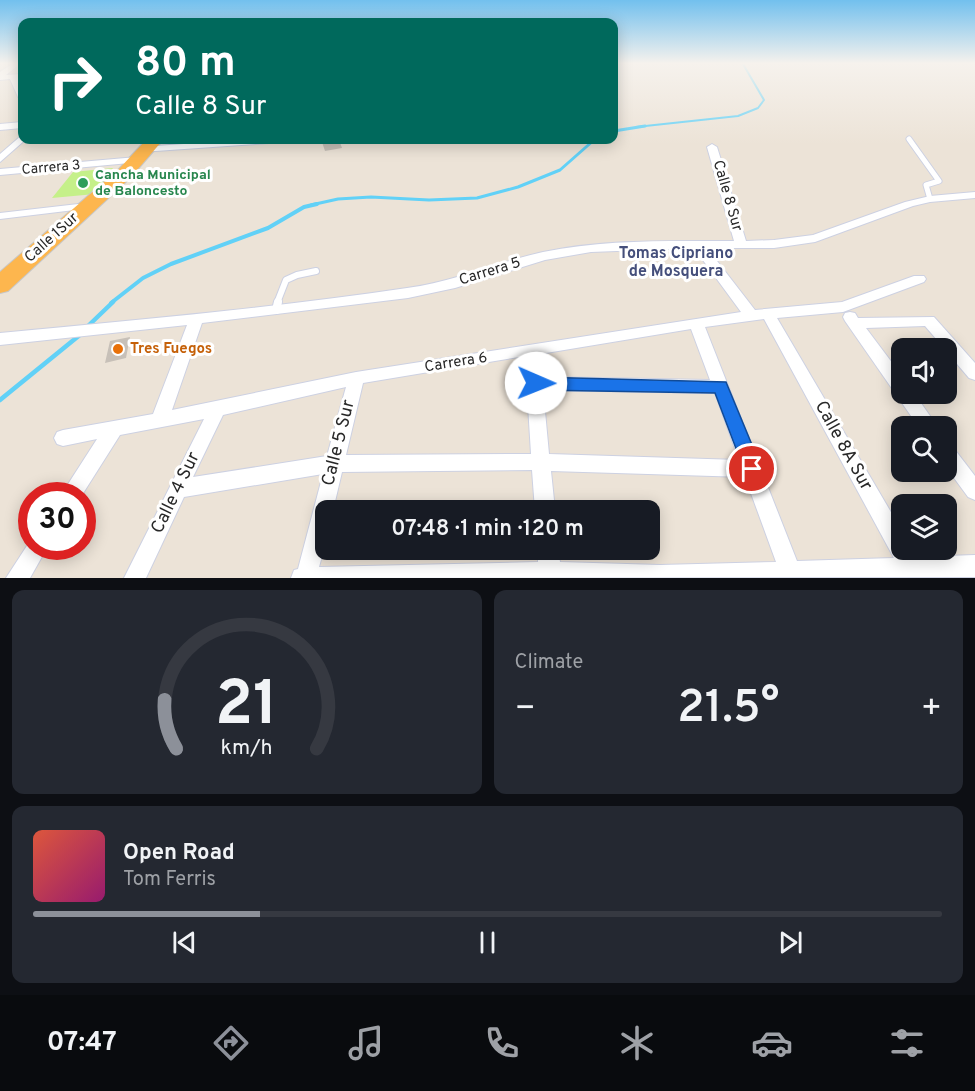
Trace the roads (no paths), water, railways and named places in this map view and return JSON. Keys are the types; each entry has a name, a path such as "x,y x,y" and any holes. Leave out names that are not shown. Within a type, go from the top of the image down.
{"highway":[{"name":"Calle 1Sur","path":"0,285 147,150"}],"street":[{"path":"0,127 18,125"},
{"path":"0,159 18,142"},
{"name":"Calle 8 Sur","path":"712,147 741,244"},
{"name":"Carrera 3","path":"0,172 147,150"},
{"name":"Carrera 5","path":"0,339 276,310 450,285 543,256 582,250 640,245 774,244 815,238 899,207 930,199 975,195"},
{"path":"0,216 87,206"},
{"path":"0,227 13,214"},
{"path":"698,245 760,315"},
{"name":"Carrera 6","path":"63,438 356,378 532,352 696,324 843,307 919,279"},
{"path":"843,307 891,374"},
{"name":"Calle 8A Sur","path":"760,315 914,572"},
{"path":"160,419 196,319"},
{"path":"855,323 929,321 975,374"},
{"path":"696,324 793,576"},
{"path":"532,352 544,500"},
{"name":"Calle 5 Sur","path":"304,578 356,378"},
{"path":"536,383 720,387"},
{"name":"Calle 4 Sur","path":"135,578 217,408"},
{"path":"79,482 115,427"},
{"path":"177,489 333,465 541,462 752,469"},
{"path":"957,467 975,492"},
{"path":"17,578 29,560"},
{"path":"549,560 550,572"},
{"path":"304,578 550,572 660,576 793,576 914,572 975,566"}],"lane":[{"path":"909,139 939,181 926,185 930,199"},
{"path":"147,150 224,144"},
{"path":"276,310 282,283 286,278 293,274 316,270"}],"waterway":[{"path":"644,126 738,116 758,108 764,100 759,91"},
{"path":"618,130 644,126"},
{"path":"636,127 644,126"},
{"path":"311,205 338,199 371,197 429,200 477,198 518,187 560,170 589,144"},
{"path":"111,303 143,278 171,264 268,228 304,207 317,204"},
{"path":"88,326 113,302"},
{"path":"0,400 81,334"}],"place":[{"name":"Cancha Municipal de Baloncesto","path":"83,183"},
{"name":"Tres Fuegos","path":"118,349"}],"district":[{"name":"Tomas Cipriano de Mosquera","path":"676,263"}]}
